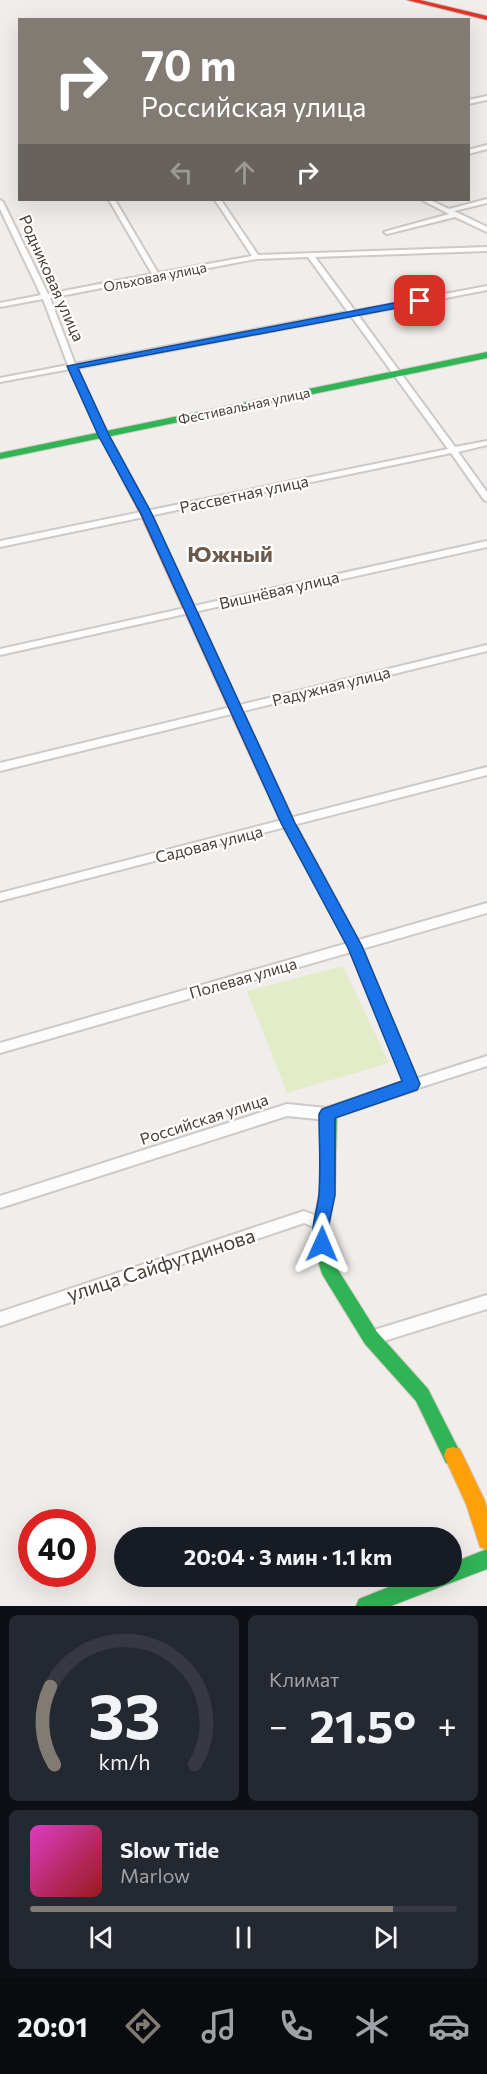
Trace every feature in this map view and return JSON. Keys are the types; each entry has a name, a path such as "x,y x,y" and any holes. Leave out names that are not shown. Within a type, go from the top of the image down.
{"street":[{"path":"411,0 487,18"},
{"path":"470,102 487,98"},
{"path":"470,151 487,147"},
{"path":"113,201 157,277"},
{"path":"219,201 256,257"},
{"path":"428,201 487,230"},
{"path":"387,232 487,201"},
{"name":"Родниковая улица","path":"0,202 46,297 72,366 104,435 146,514 189,610 238,708 288,823 355,946 412,1084"},
{"name":"Ольховая улица","path":"0,305 256,257 311,257 487,249"},
{"path":"311,257 398,373 487,498"},
{"path":"0,380 487,288"},
{"name":"Фестивальная улица","path":"0,456 487,355"},
{"name":"Рассветная улица","path":"0,544 487,443"},
{"name":"Вишнёвая улица","path":"0,652 487,544"},
{"name":"Радужная улица","path":"0,766 487,648"},
{"name":"Садовая улица","path":"0,897 487,771"},
{"name":"Полевая улица","path":"0,1048 487,909"},
{"name":"Российская улица","path":"0,1202 287,1110 327,1114 487,1061"},
{"path":"327,1114 327,1195 321,1224 322,1244 330,1274 371,1338 422,1395 475,1501 487,1540"},
{"name":"улица Сайфутдинова","path":"0,1319 304,1217 321,1224"},
{"path":"371,1338 487,1302"},
{"path":"462,1569 487,1559"},
{"path":"366,1606 414,1587"}],"green space":[{"path":"343,966 389,1063 287,1093 247,991"}],"traffic: fast":[{"path":"0,456 487,355"},
{"path":"329,1113 327,1195 321,1224 322,1244 331,1274 371,1338 422,1395 453,1456"},
{"path":"462,1569 487,1559"},
{"path":"366,1606 414,1587"}],"traffic: slow":[{"path":"257,756 288,823 355,946 412,1085 329,1113"},
{"path":"453,1456 475,1501 487,1540"}],"traffic: jam":[{"path":"411,0 487,18"},
{"path":"104,435 146,514 257,756"}],"district":[{"name":"Южный","path":"230,554"}],"route":[{"path":"322,1244 321,1224 327,1195 327,1114 412,1084 355,946 288,823 238,708 189,610 146,514 104,435 72,366 420,301"}]}
